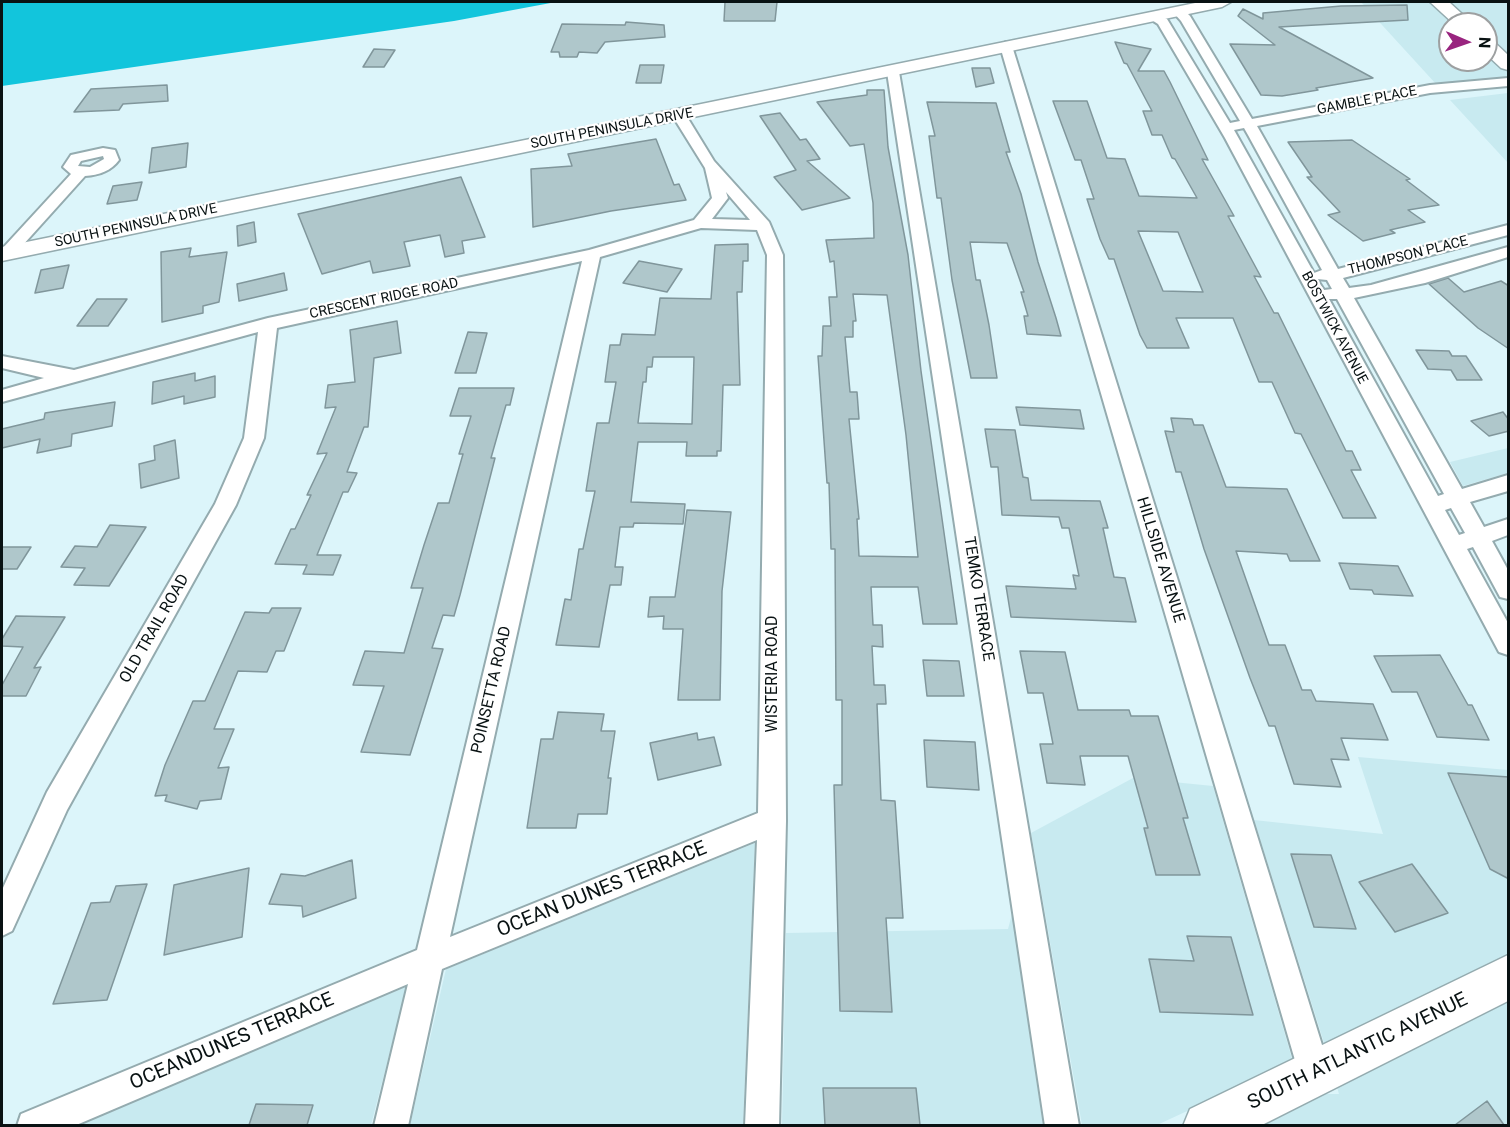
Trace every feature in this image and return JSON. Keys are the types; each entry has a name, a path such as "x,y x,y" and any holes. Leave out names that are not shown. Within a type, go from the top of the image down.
{"main road":[{"name":"SOUTH PENINSULA DRIVE","path":"4,254 893,72 1006,46 1222,2"},
{"path":"1439,2 1450,12"},
{"name":"SOUTH ATLANTIC AVENUE","path":"1207,1125 1509,977"}],"street":[{"name":"BOSTWICK AVENUE","path":"1178,11 1251,130 1509,590"},
{"name":"BOSTWICK AVENUE","path":"1153,17 1163,22 1229,133 1509,645"},
{"name":"HILLSIDE AVENUE","path":"1006,46 1314,1074"},
{"name":"TEMKO TERRACE","path":"893,72 1062,1125"},
{"name":"GAMBLE PLACE","path":"1251,130 1377,99 1430,89 1509,82"},
{"name":"GAMBLE PLACE","path":"1229,133 1393,108 1446,96 1509,90"},
{"path":"1377,99 1393,108"},
{"path":"679,115 708,163 720,198 700,223"},
{"name":"WISTERIA ROAD","path":"708,163 763,225 775,255 772,821 762,1125"},
{"path":"4,254 81,172"},
{"name":"CRESCENT RIDGE ROAD","path":"2,396 84,376 268,324 592,254 700,223 763,225"},
{"name":"THOMPSON PLACE","path":"1306,276 1333,275 1509,230"},
{"path":"1485,236 1509,252"},
{"name":"THOMPSON PLACE","path":"1316,294 1344,294 1418,278 1509,252"},
{"name":"POINSETTA ROAD","path":"390,1125 431,959 592,254"},
{"name":"OLD TRAIL ROAD","path":"2,921 57,801 225,505 254,438 268,324"},
{"path":"2,362 43,372 84,376"},
{"path":"1431,506 1509,483"},
{"path":"1453,545 1509,527"},
{"name":"OCEAN DUNES TERRACE","path":"431,959 772,821"},
{"name":"OCEANDUNES TERRACE","path":"33,1125 431,959"}],"shaded area":[{"path":"1361,2 1433,2 1444,12 1438,12 1438,72 1498,72 1498,61 1508,71 1508,78 1436,84"},
{"path":"1446,2 1508,2 1508,58 1498,48 1498,12 1457,12"},
{"path":"1508,93 1508,163 1450,100"},
{"path":"1508,448 1508,473 1463,486 1450,462"},
{"path":"1358,757 1508,770 1508,955 1325,1046 1254,820 1383,834"},
{"path":"1133,778 1213,786 1293,1062 1157,1125 1082,1125 1031,833"},
{"path":"755,843 743,1125 410,1125 446,969"},
{"path":"1012,914 1043,1125 782,1126 786,933 1008,929"},
{"path":"407,986 371,1125 77,1125"},
{"path":"1508,999 1508,1125 1258,1126 1325,1094 1339,1094 1337,1087"}],"water":[{"path":"2,2 556,2 454,21 2,86"}],"building":[{"path":"725,2 777,2 775,21 724,21"},
{"path":"1407,5 1408,20 1279,27 1373,78 1282,96 1261,95 1230,44 1275,45 1238,16 1243,9 1263,19 1263,13 1341,6"},
{"path":"626,22 664,25 665,37 605,42 597,53 579,52 577,57 560,57 559,52 551,52 562,24 625,25"},
{"path":"1115,42 1151,49 1138,71 1164,71 1208,160 1202,159 1234,216 1228,216 1261,277 1254,276 1274,313 1278,313 1346,451 1352,451 1361,470 1351,470 1376,518 1343,518 1301,434 1295,433 1272,382 1259,382 1233,318 1176,318 1189,348 1147,348 1140,335 1114,259 1109,259 1100,239 1087,199 1094,199 1081,160 1075,160 1053,101 1087,101 1107,158 1125,159 1139,196 1197,198 1175,159 1172,158 1162,135 1152,135 1143,111 1152,111 1127,64 1124,63","holes":["1138,231 1178,232 1203,292 1163,291"]},
{"path":"374,49 395,50 384,67 363,67"},
{"path":"640,65 664,65 661,83 636,83"},
{"path":"972,68 990,68 994,83 976,87"},
{"path":"167,85 168,101 123,104 119,110 74,112 91,89"},
{"path":"867,90 884,90 888,147 908,255 921,371 957,624 923,624 918,587 871,587 873,625 882,625 883,647 872,646 874,685 885,685 886,704 877,704 881,800 895,801 903,918 886,918 892,1012 840,1011 834,785 842,785 842,700 836,700 835,549 831,549 829,483 827,483 818,356 822,356 823,326 831,326 829,297 837,297 834,261 830,262 826,240 874,238 873,203 864,144 850,146 817,102 867,95","holes":["853,294 887,295 906,435 918,557 859,556 857,519 859,519 849,419 859,419 857,392 850,392 845,337 853,337 853,321 856,321"]},
{"path":"927,102 996,103 1010,152 1006,152 1021,194 1038,262 1061,336 1027,334 1024,316 1028,316 1021,292 1024,292 1007,243 970,242 976,280 980,280 989,325 997,378 971,378 952,280 941,198 937,198 929,136 935,136"},
{"path":"780,113 800,140 806,139 820,159 807,161 850,198 802,210 774,177 796,170 760,116"},
{"path":"656,139 674,185 679,184 686,200 611,211 533,227 531,169 572,166 568,154"},
{"path":"1352,140 1410,179 1406,180 1439,205 1408,210 1425,222 1390,230 1395,233 1363,241 1328,215 1340,212 1307,177 1312,177 1288,142"},
{"path":"188,143 186,167 149,173 152,148"},
{"path":"461,177 485,237 462,241 464,253 445,257 440,235 404,242 410,266 373,273 370,261 322,274 298,214"},
{"path":"142,182 137,200 107,204 113,186"},
{"path":"254,222 256,242 238,246 237,226"},
{"path":"748,244 748,261 743,261 742,292 737,292 740,385 723,385 721,451 717,451 717,456 686,456 687,442 638,442 631,502 685,504 683,524 634,523 633,527 620,527 615,567 623,567 621,585 610,585 599,647 556,645 565,599 571,600 579,549 583,549 595,491 586,491 597,423 609,423 616,382 605,382 610,345 620,345 622,334 655,335 660,298 711,299 715,245","holes":["653,357 694,357 692,424 638,423 643,382 646,382 647,367 652,367"]},
{"path":"191,248 189,257 227,252 219,302 203,306 203,313 162,322 161,252"},
{"path":"639,261 682,269 667,292 623,283"},
{"path":"69,265 63,288 35,293 41,270"},
{"path":"284,273 287,290 239,301 237,284"},
{"path":"1448,278 1464,292 1501,281 1509,286 1509,349 1478,328 1429,284"},
{"path":"97,299 127,299 108,326 77,326"},
{"path":"397,321 401,353 374,358 368,427 364,427 347,472 357,473 348,492 343,492 317,555 341,555 333,575 303,574 307,565 275,564 291,529 295,529 311,495 307,495 327,453 317,454 336,407 325,408 328,385 355,382 350,330"},
{"path":"468,332 487,333 476,373 455,373"},
{"path":"1416,350 1449,351 1452,356 1466,356 1482,380 1457,380 1451,370 1428,369"},
{"path":"195,373 195,381 215,376 215,397 184,404 184,396 152,404 153,382"},
{"path":"459,388 514,388 510,405 506,405 491,458 495,458 454,616 443,615 432,648 443,649 410,755 361,752 384,686 353,685 365,651 404,653 423,588 411,588 438,503 449,503 463,454 459,454 471,416 450,416"},
{"path":"115,402 112,426 72,434 71,446 37,453 40,439 2,448 2,429 44,419 45,413"},
{"path":"1016,407 1080,410 1084,429 1020,425"},
{"path":"1503,412 1509,420 1509,431 1489,436 1471,421"},
{"path":"1171,418 1192,419 1194,425 1203,425 1226,487 1287,489 1320,561 1290,561 1287,554 1236,551 1269,645 1285,645 1302,690 1311,690 1316,701 1373,704 1388,740 1341,738 1349,760 1331,759 1341,787 1294,784 1275,726 1269,726 1250,678 1204,549 1181,472 1176,472 1165,431 1174,432"},
{"path":"985,429 1015,430 1023,477 1028,478 1031,500 1100,501 1108,528 1103,528 1114,577 1125,578 1136,622 1011,617 1006,586 1076,589 1073,575 1079,576 1069,528 1062,528 1059,517 1002,515 998,467 991,467"},
{"path":"175,440 179,478 141,488 139,464 155,460 154,446"},
{"path":"687,510 731,512 722,591 720,700 678,700 683,629 663,629 664,616 648,617 650,597 675,597"},
{"path":"110,525 146,527 109,586 74,585 85,568 61,567 75,546 97,547"},
{"path":"2,547 31,547 17,569 2,569"},
{"path":"1339,563 1398,566 1413,596 1374,594 1372,590 1350,589"},
{"path":"272,608 301,608 284,651 276,651 267,672 238,671 214,729 234,729 218,768 229,767 221,799 200,801 197,809 165,801 167,795 155,796 165,765 193,701 205,701 245,612 269,613"},
{"path":"16,616 65,617 34,668 41,667 26,696 2,696 2,685 23,647 2,646 2,639"},
{"path":"1020,651 1065,652 1078,710 1129,710 1131,716 1158,716 1188,818 1183,818 1200,875 1156,875 1144,828 1148,828 1128,756 1080,756 1085,785 1047,783 1040,744 1053,744 1043,693 1028,693"},
{"path":"1440,655 1468,705 1472,705 1489,740 1437,737 1417,692 1392,692 1374,656"},
{"path":"923,660 959,661 964,696 927,696"},
{"path":"558,712 604,714 601,731 615,731 608,778 611,778 607,814 578,814 576,828 527,828 541,739 553,739"},
{"path":"697,733 698,740 714,737 721,765 658,780 650,743"},
{"path":"924,740 975,742 979,790 927,787"},
{"path":"1448,773 1509,777 1509,879 1490,869"},
{"path":"1291,854 1331,855 1356,929 1314,927"},
{"path":"352,860 356,898 303,917 302,906 269,904 281,874 305,876"},
{"path":"1412,864 1448,913 1395,932 1359,882"},
{"path":"249,868 242,937 164,955 174,885"},
{"path":"147,884 107,1000 53,1004 91,903 110,902 116,886"},
{"path":"1187,936 1231,937 1253,1015 1160,1012 1149,959 1194,961"},
{"path":"823,1088 916,1088 920,1125 825,1125"},
{"path":"1487,1101 1504,1125 1455,1125"},
{"path":"256,1104 313,1105 307,1125 249,1125"}]}
